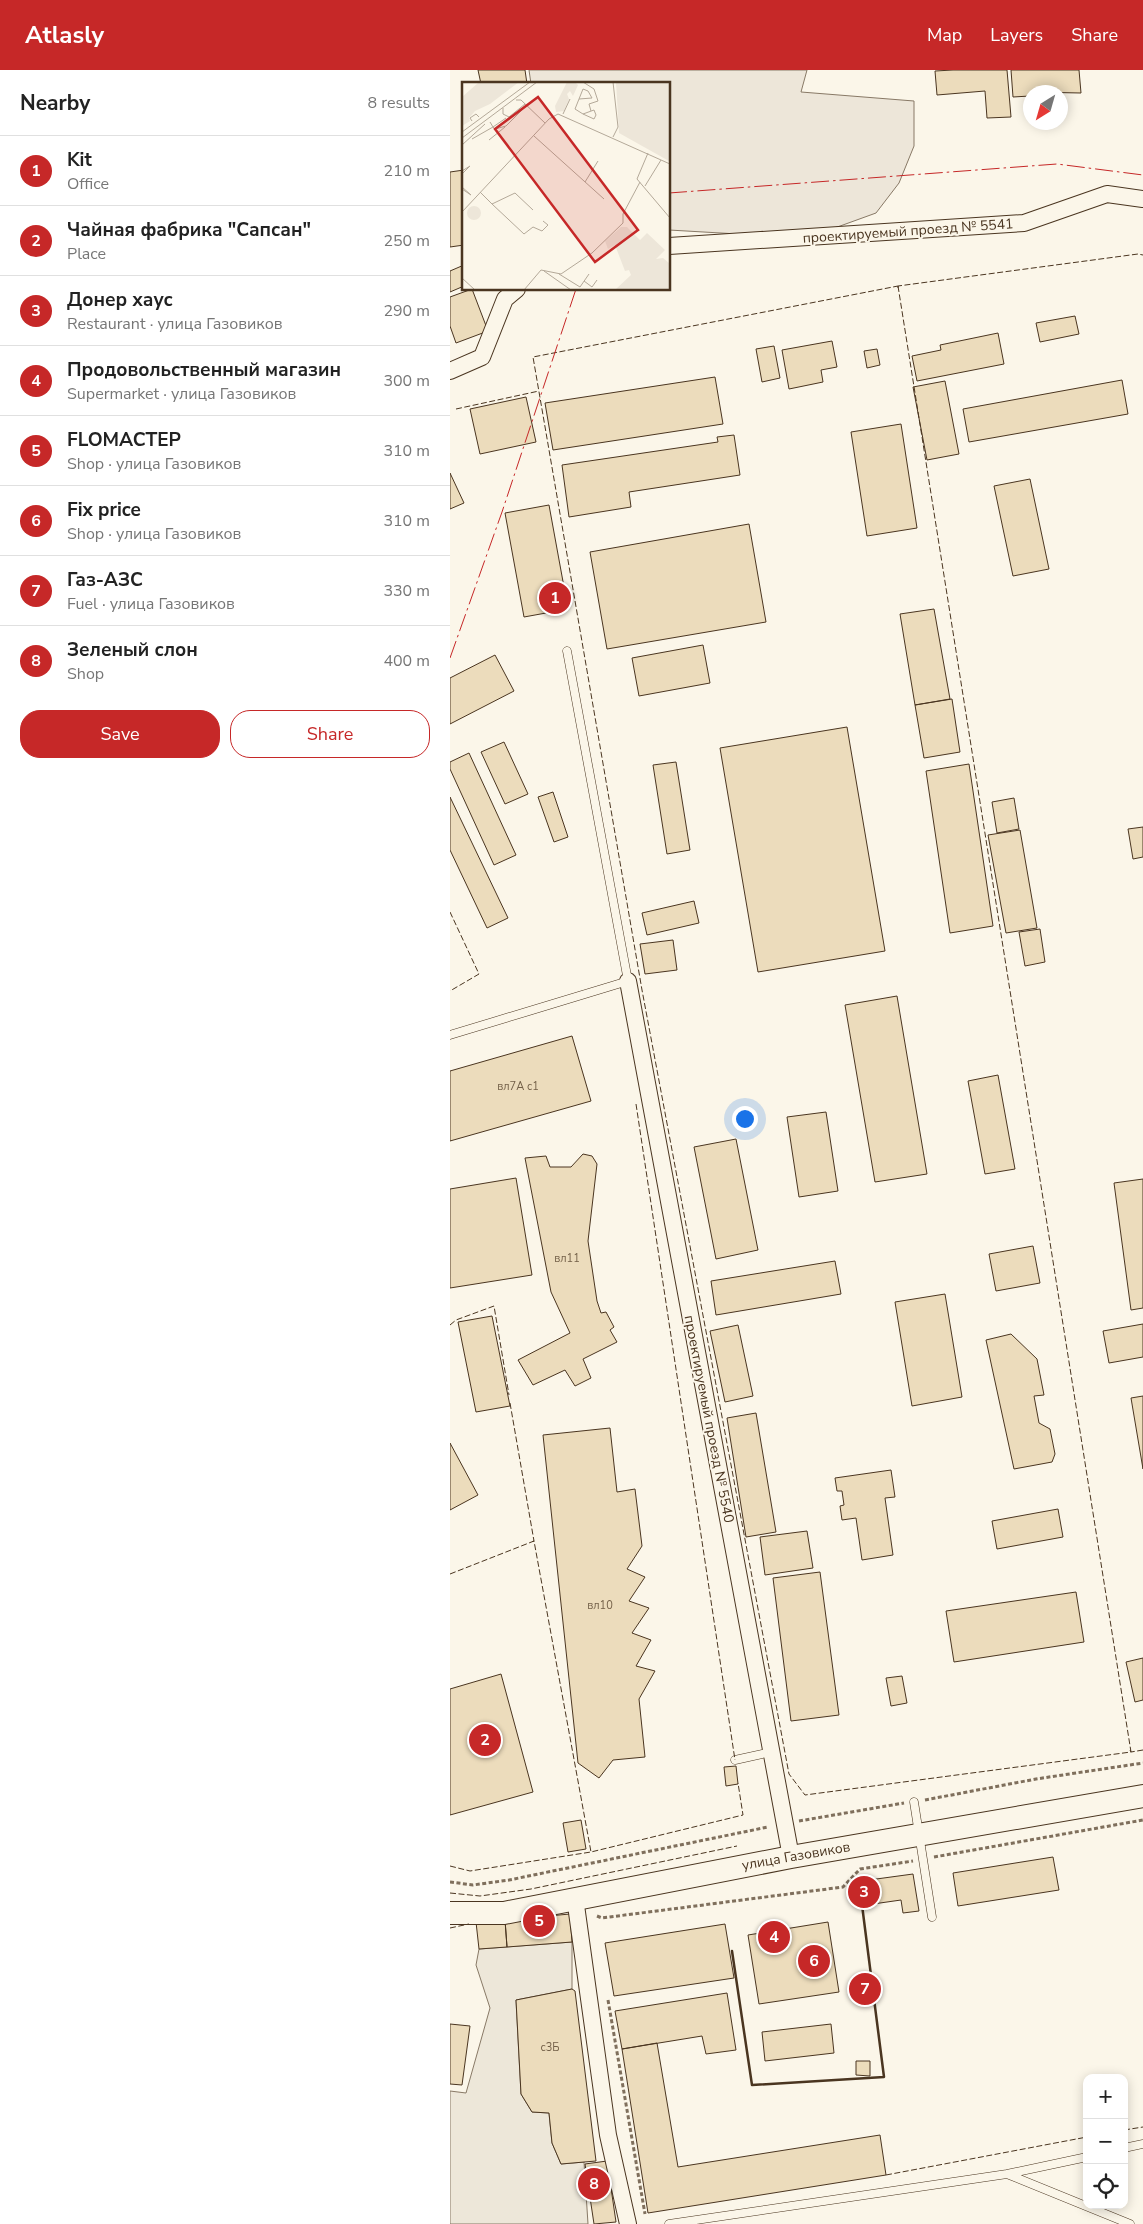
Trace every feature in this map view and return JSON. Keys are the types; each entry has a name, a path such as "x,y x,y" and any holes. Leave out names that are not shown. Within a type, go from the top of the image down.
{"street":[{"name":"проектируемый проезд № 5541","path":"670,246 1024,223 1107,194 1143,199"},
{"path":"450,371 482,357 506,299 516,290"},
{"name":"проектируемый проезд № 5540","path":"628,982 791,1857"},
{"name":"улица Газовиков","path":"450,1914 504,1913 576,1904 791,1857 1143,1796"},
{"path":"576,1904 608,2135 628,2224"}],"lane":[{"path":"450,1035 628,982 566,651"},
{"path":"735,1760 771,1752"},
{"path":"914,1802 932,1917"},
{"path":"1128,2147 1143,2144"},
{"path":"669,2224 1007,2174 1083,2158"},
{"path":"1007,2174 1130,2224"},
{"path":"621,2224 628,2224"}],"path":[{"path":"450,1882 472,1885 509,1880 784,1823 914,1802 1036,1779 1143,1763"},
{"path":"576,1904 602,1918 842,1887 860,1869 923,1860 1143,1820"},
{"path":"599,1922 602,1918"},
{"path":"607,1991 647,2224"}],"shaded area":[{"path":"529,70 807,70 801,92 914,101 914,146 899,183 876,213 807,238 670,230 670,82 531,82"},
{"path":"572,1942 572,1989 516,2000 521,2094 532,2112 549,2113 552,2143 561,2164 584,2162 588,2224 450,2224 450,2091 466,2093 490,2008 476,1965 479,1949"}],"building":[{"path":"478,70 525,70 527,82 481,82"},
{"path":"1007,70 1011,117 987,118 985,91 937,95 935,71"},
{"path":"1011,70 1079,70 1081,93 1068,93 1068,85 1023,85 1023,96 1013,97"},
{"path":"462,170 462,245 450,247 450,172"},
{"path":"462,266 462,287 450,292 450,271"},
{"path":"472,290 488,331 456,343 450,326 450,297"},
{"path":"1075,316 1079,334 1040,342 1036,323"},
{"path":"998,333 1004,364 917,381 912,356 941,350 940,345"},
{"path":"832,341 837,367 821,370 823,382 789,389 782,350"},
{"path":"774,346 780,378 762,382 756,349"},
{"path":"877,349 880,365 867,368 864,351"},
{"path":"715,377 723,424 553,450 545,403"},
{"path":"1122,380 1128,414 969,442 963,409"},
{"path":"945,381 959,454 927,460 913,387"},
{"path":"526,397 536,442 480,454 470,409"},
{"path":"901,424 917,528 867,536 851,432"},
{"path":"734,435 740,475 629,492 631,507 569,517 562,465 718,442 717,437"},
{"path":"450,473 464,503 450,509"},
{"path":"1030,479 1049,569 1013,576 994,486"},
{"path":"549,505 568,609 524,617 505,513"},
{"path":"749,524 766,622 607,649 590,552"},
{"path":"934,609 950,699 915,705 900,614"},
{"path":"703,645 710,683 639,696 632,658"},
{"path":"495,655 514,691 450,724 450,678"},
{"path":"952,699 960,752 924,758 915,705"},
{"path":"847,727 885,951 758,972 720,748"},
{"path":"504,742 528,794 505,804 481,752"},
{"path":"469,753 516,855 494,865 450,769 450,762"},
{"path":"676,762 690,850 667,854 653,765"},
{"path":"969,764 993,926 950,933 926,771"},
{"path":"553,792 568,837 554,842 538,797"},
{"path":"450,797 508,918 487,928 450,850"},
{"path":"1014,798 1019,829 997,833 992,802"},
{"path":"1143,827 1143,857 1133,859 1128,829"},
{"path":"1020,830 1037,928 1006,933 988,835"},
{"path":"694,901 699,923 647,935 642,913"},
{"path":"1040,929 1045,962 1025,966 1019,932"},
{"path":"673,940 677,970 645,974 640,944"},
{"path":"897,996 927,1174 875,1182 845,1005"},
{"path":"572,1036 591,1101 450,1141 450,1071"},
{"path":"998,1075 1015,1169 985,1174 968,1081"},
{"path":"826,1112 838,1191 799,1197 787,1117"},
{"path":"736,1139 758,1250 716,1259 694,1147"},
{"path":"583,1154 592,1156 597,1164 588,1241 597,1301 601,1313 606,1312 614,1327 610,1330 617,1342 583,1359 591,1378 575,1386 565,1370 533,1385 518,1360 570,1333 551,1292 525,1158 546,1156 550,1167 571,1167"},
{"path":"516,1178 532,1275 450,1288 450,1189"},
{"path":"1143,1179 1143,1308 1131,1310 1114,1183"},
{"path":"1033,1246 1040,1283 996,1291 989,1254"},
{"path":"835,1261 841,1294 716,1315 711,1281"},
{"path":"945,1294 962,1397 912,1406 895,1302"},
{"path":"492,1316 510,1406 476,1412 458,1322"},
{"path":"1143,1324 1143,1357 1109,1363 1103,1331"},
{"path":"738,1325 753,1396 725,1402 710,1331"},
{"path":"1011,1334 1037,1359 1044,1395 1034,1396 1039,1423 1050,1429 1055,1454 1052,1462 1014,1469 986,1340"},
{"path":"1143,1396 1143,1469 1131,1398"},
{"path":"756,1413 776,1532 746,1537 727,1418"},
{"path":"610,1428 617,1492 635,1489 642,1546 627,1569 645,1577 629,1601 649,1608 632,1633 651,1640 636,1666 655,1671 639,1699 645,1757 613,1760 599,1778 578,1763 543,1435"},
{"path":"450,1443 478,1495 450,1510"},
{"path":"891,1470 895,1497 885,1498 893,1555 862,1560 856,1518 842,1520 840,1506 844,1505 842,1491 837,1491 835,1478"},
{"path":"1058,1509 1063,1537 997,1549 992,1521"},
{"path":"807,1531 813,1568 765,1575 760,1537"},
{"path":"820,1572 839,1715 791,1721 773,1578"},
{"path":"1076,1592 1084,1642 954,1662 946,1611"},
{"path":"1143,1658 1143,1700 1135,1702 1126,1662"},
{"path":"501,1674 533,1792 450,1815 450,1689"},
{"path":"902,1676 907,1703 891,1706 886,1678"},
{"path":"736,1766 738,1784 726,1786 724,1767"},
{"path":"581,1820 586,1849 568,1852 563,1823"},
{"path":"1053,1857 1059,1890 958,1906 953,1873"},
{"path":"913,1874 919,1911 903,1913 901,1900 873,1904 869,1880"},
{"path":"869,1880 873,1904 862,1905 859,1882"},
{"path":"570,1914 572,1942 507,1947 505,1920"},
{"path":"505,1920 507,1947 479,1949 476,1922"},
{"path":"828,1922 839,1992 759,2004 748,1935"},
{"path":"725,1924 734,1978 614,1996 605,1943"},
{"path":"572,1989 575,1991 596,2161 561,2164 552,2143 549,2113 532,2112 521,2094 516,2000"},
{"path":"727,1993 736,2050 706,2054 702,2036 622,2049 615,2011"},
{"path":"450,2024 470,2026 462,2085 450,2084"},
{"path":"831,2024 834,2053 765,2061 762,2032"},
{"path":"657,2043 678,2167 880,2135 886,2175 648,2213 622,2049"},
{"path":"856,2061 870,2061 870,2076 856,2075"},
{"path":"607,2161 616,2222 594,2224 585,2164"}],"fence":[{"path":"898,288 898,286 1138,254 1143,255"},
{"path":"898,286 1131,1752 805,1795 789,1774 642,990 533,357 898,286"},
{"path":"456,409 539,391"},
{"path":"450,912 479,974 450,991"},
{"path":"636,1104 735,1760"},
{"path":"450,1325 456,1320 494,1306 509,1395"},
{"path":"510,1403 534,1541 531,1542"},
{"path":"450,1574 534,1541 591,1852"},
{"path":"1130,1750 1131,1752 1143,1750"},
{"path":"450,1866 470,1871 591,1852 743,1815 738,1783"},
{"path":"450,1893 480,1896 531,1889 737,1846"},
{"path":"450,1928 469,1924"},
{"path":"1128,2129 1143,2127"},
{"path":"886,2175 1083,2138"}],"wall":[{"path":"732,1951 752,2085 884,2077 862,1905 866,1905"}],"power":[{"path":"670,193 1057,164 1143,175"},
{"path":"450,658 502,512 576,290"}],"place":[{"name":"Kit","path":"555,598"},
{"name":"Чайная фабрика \"Сапсан\"","path":"485,1740"},
{"name":"Донер хаус","path":"864,1892"},
{"name":"FLOМАСТЕР","path":"539,1921"},
{"name":"Продовольственный магазин","path":"774,1937"},
{"name":"Fix price","path":"814,1961"},
{"name":"Газ-АЗС","path":"865,1989"},
{"name":"Зеленый слон","path":"594,2184"}]}
